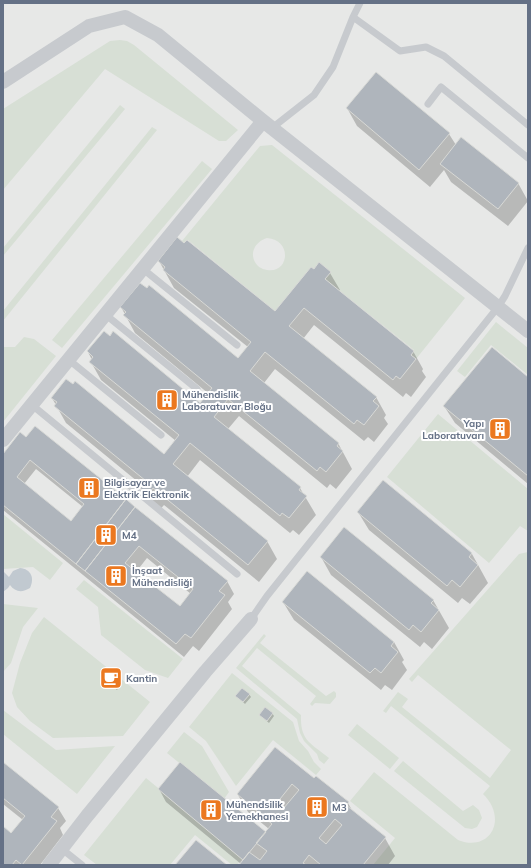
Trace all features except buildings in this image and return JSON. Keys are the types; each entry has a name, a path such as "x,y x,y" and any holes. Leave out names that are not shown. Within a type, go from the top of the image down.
{"street":[{"path":"3,82 89,26 125,17 158,35 268,125 528,331"},
{"path":"3,440 106,314 268,125"},
{"path":"49,865 87,816 205,672 251,619"}],"lane":[{"path":"268,125 314,95 333,67 360,3"},
{"path":"353,17 400,51 426,47 444,56 528,125"},
{"path":"428,104 441,87 528,158"},
{"path":"251,619 272,590 498,307 528,248"},
{"path":"144,269 237,345"},
{"path":"106,314 197,389"},
{"path":"69,360 160,435"},
{"path":"32,405 237,574"},
{"path":"62,849 82,865"}],"shaded area":[{"path":"3,3 528,3 528,865 3,865"},
{"path":"110,41 127,41 134,45 238,130 226,141 219,141 105,69 3,190 3,109"},
{"path":"120,105 125,109 3,256 3,248"},
{"path":"152,127 157,130 3,321 3,311"},
{"path":"272,145 465,298 416,359 411,355 414,350 325,279 331,272 319,263 314,269 311,267 275,311 188,240 184,243 182,241 260,146","holes":["267,238 275,240 281,244 284,250 284,262 280,267 274,270 261,268 253,258 255,247 263,239"]},
{"path":"202,161 212,169 62,348 52,340"},
{"path":"496,322 528,348 528,375 491,345 465,377 457,371"},
{"path":"24,337 34,339 56,356 3,422 3,347 15,347"},
{"path":"438,414 528,489 528,531 520,526 489,563 387,477"},
{"path":"3,514 63,563 50,580 33,567 3,569"},
{"path":"528,552 528,865 373,865 395,838 350,801 374,772 458,840 470,843 479,842 487,837 492,831 495,823 494,813 490,803 483,794 490,786 391,706 386,713 383,711 398,692 408,699 402,707 490,778 511,750 418,675 412,682 409,679 519,554"},
{"path":"20,568 27,570 31,575 32,581 30,588 24,591 19,591 10,585 3,592 3,571 9,577 13,571"},
{"path":"84,580 183,659 168,678 145,670 101,635 98,607 76,589"},
{"path":"3,604 38,608 23,627 11,663 3,672"},
{"path":"44,617 150,702 123,736 53,738 30,721 17,707 12,693 20,663 32,633"},
{"path":"264,634 266,636 260,643 326,696 334,691 336,693 336,697 330,704 315,703 312,706 310,704 316,696 257,648 242,666 301,715 302,731 308,741 329,758 324,764 319,760 317,754 304,741 300,733 297,719 236,668"},
{"path":"232,673 293,722 299,741 321,769 316,775 273,740 236,786 206,741 189,727"},
{"path":"3,710 56,750 115,746 77,794 3,734"},
{"path":"357,724 399,758 390,769 348,735"},
{"path":"184,732 202,746 229,792 224,799 167,753"},
{"path":"403,761 463,811 473,805 479,810 482,818 477,827 472,829 465,828 394,771"},
{"path":"146,778 243,858 237,865 232,865 195,835 170,865 97,865 84,855"}],"place":[{"name":"Mühendislik Laboratuvar Bloğu","path":"167,400"},
{"name":"Yapı Laboratuvarı","path":"500,429"},
{"name":"Bilgisayar ve Elektrik Elektronik","path":"89,488"},
{"name":"M4","path":"106,535"},
{"name":"İnşaat Mühendisliği","path":"116,576"},
{"name":"Kantin","path":"111,678"},
{"name":"M3","path":"317,807"},
{"name":"Mühendsilik Yemekhanesi","path":"211,810"}]}
